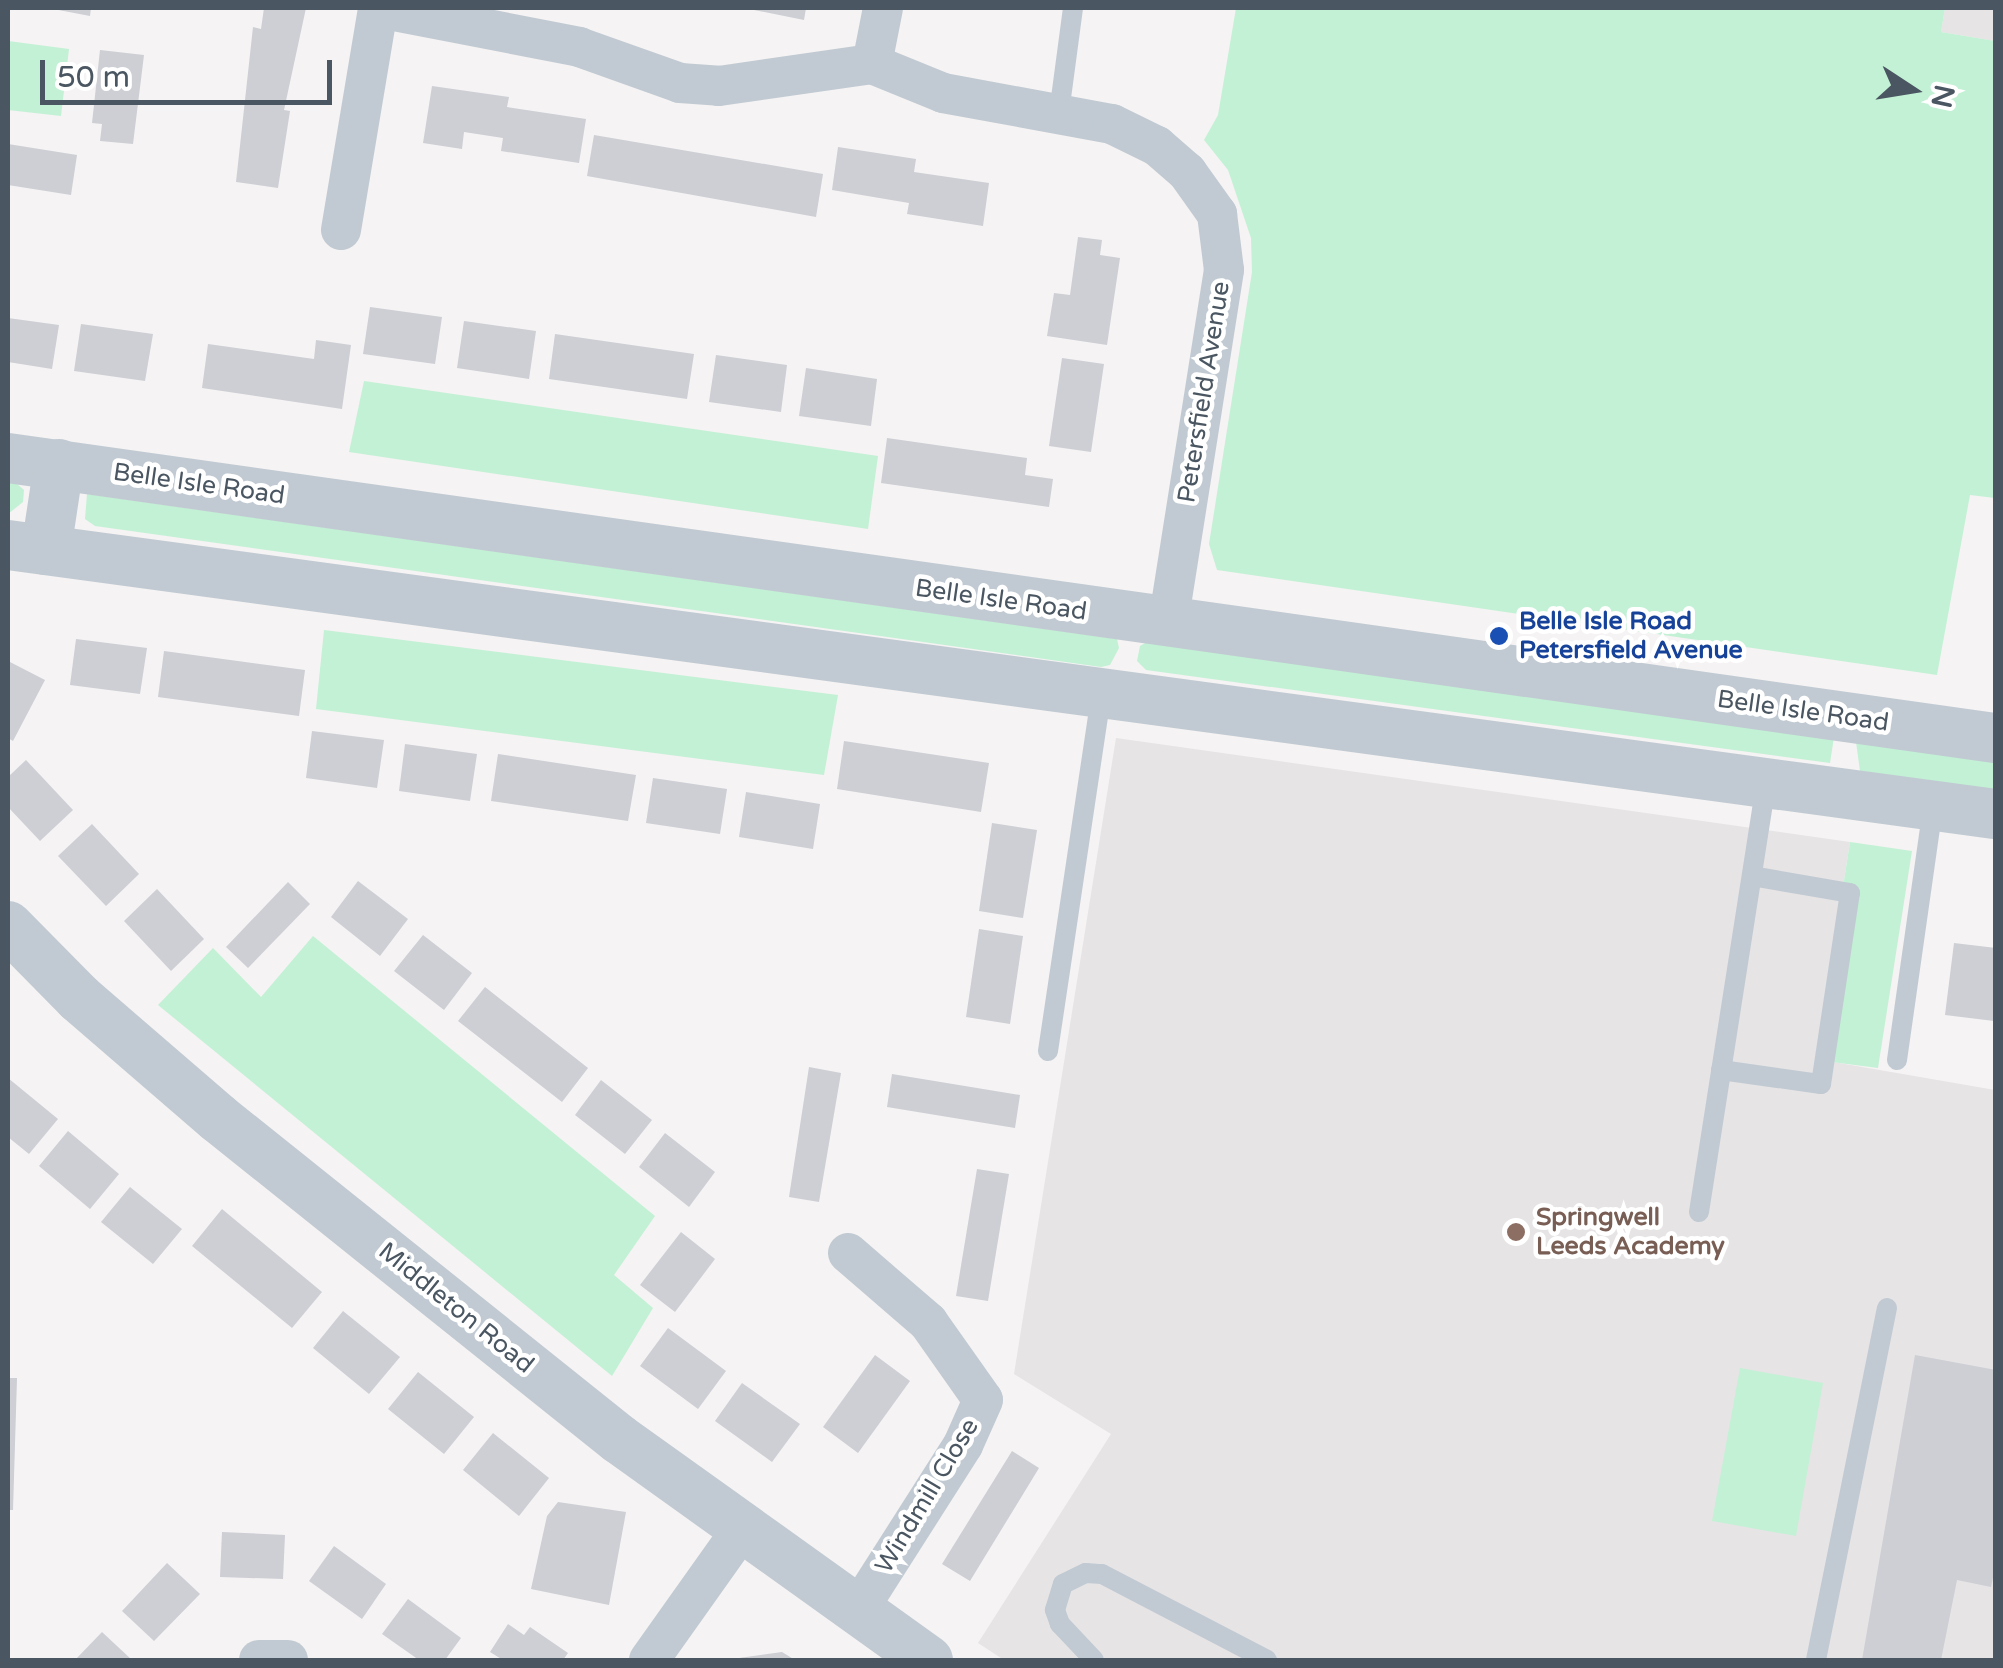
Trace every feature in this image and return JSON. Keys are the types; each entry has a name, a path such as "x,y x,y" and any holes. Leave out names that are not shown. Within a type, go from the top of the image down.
{"street":[{"name":"Petersfield Avenue","path":"340,230 378,8 563,43 680,83 720,86 872,64 944,92 1112,124 1157,146 1187,172 1217,214 1224,270 1168,624"},
{"path":"872,64 883,8"},
{"name":"Belle Isle Road","path":"8,458 1996,738"},
{"path":"59,464 27,548 1996,814"},
{"name":"Middleton Road","path":"8,926 79,998 218,1118 740,1532 928,1660"},
{"name":"Windmill Close","path":"848,1253 928,1322 983,1400 963,1444 858,1610"},
{"path":"649,1660 740,1532"},
{"path":"259,1660 288,1660"}],"lane":[{"path":"1060,113 1073,8"},
{"path":"1048,1050 1101,695"},
{"path":"1699,1212 1766,784"},
{"path":"1897,1060 1933,806"},
{"path":"1721,1070 1820,1084 1850,893 1752,876"},
{"path":"1816,1660 1887,1308"},
{"path":"1094,1660 1060,1624 1055,1610 1063,1584 1086,1573 1102,1574 1267,1660"}],"shaded area":[{"path":"1945,8 1995,8 1995,41 1941,32"},
{"name":"Springwell Leeds Academy","path":"1116,738 1850,842 1816,1059 1995,1090 1995,1660 1004,1660 978,1643 1111,1434 1014,1374"}],"green space":[{"path":"1236,8 1945,8 1941,32 1995,41 1995,498 1970,495 1937,675 1217,570 1209,544 1252,272 1251,238 1228,170 1204,140 1218,115"},
{"path":"8,41 69,49 61,116 8,110"},
{"path":"364,381 878,456 868,529 349,452"},
{"path":"8,476 24,490 23,502 8,514"},
{"path":"87,494 1117,639 1119,648 1110,665 1101,667 95,526 85,519"},
{"path":"324,630 838,695 824,775 316,709"},
{"path":"1152,639 1834,737 1830,763 1146,670 1137,661 1140,646"},
{"path":"1856,742 1995,753 1995,790 1860,771"},
{"path":"1850,842 1912,851 1878,1068 1816,1060"},
{"path":"313,936 655,1216 614,1275 653,1308 612,1376 158,1005 213,948 261,997"},
{"path":"1740,1368 1823,1383 1796,1536 1712,1521"}],"building":[{"path":"48,8 91,8 90,16"},
{"path":"264,8 306,8 284,110 290,111 278,188 236,182 253,27 261,29"},
{"path":"744,8 806,8 804,20"},
{"path":"100,50 144,55 133,144 100,141 102,124 92,123"},
{"path":"432,86 509,97 507,107 586,119 579,163 501,151 503,138 464,132 462,149 423,143"},
{"path":"594,135 823,174 816,217 587,176"},
{"path":"8,144 77,155 71,195 8,185"},
{"path":"838,147 916,159 914,172 989,183 983,226 907,214 909,203 832,190"},
{"path":"1078,237 1102,240 1100,255 1120,258 1107,345 1047,336 1054,293 1070,295"},
{"path":"370,307 442,317 435,364 363,354"},
{"path":"8,318 59,325 52,369 8,362"},
{"path":"464,321 536,331 529,379 457,368"},
{"path":"81,324 153,334 145,381 74,371"},
{"path":"555,334 694,354 687,399 549,379"},
{"path":"316,340 351,345 342,409 202,388 208,344 314,359"},
{"path":"716,355 787,365 781,412 709,402"},
{"path":"1062,358 1104,364 1091,452 1049,446"},
{"path":"806,368 877,379 871,426 799,416"},
{"path":"887,438 1027,458 1025,475 1053,479 1049,507 881,483"},
{"path":"76,639 147,648 140,694 70,685"},
{"path":"164,651 305,670 299,716 158,697"},
{"path":"8,661 45,680 13,741 8,738"},
{"path":"312,731 384,740 377,788 306,778"},
{"path":"844,741 989,763 981,812 837,789"},
{"path":"405,744 477,754 470,801 399,791"},
{"path":"498,754 636,775 628,821 491,801"},
{"path":"26,760 73,810 40,841 8,807 8,777"},
{"path":"653,778 727,789 720,834 646,823"},
{"path":"746,792 820,804 813,849 739,837"},
{"path":"992,823 1037,830 1023,918 979,911"},
{"path":"92,824 139,874 106,906 58,856"},
{"path":"358,881 408,919 380,956 331,917"},
{"path":"288,882 310,904 248,968 226,947"},
{"path":"157,889 204,939 171,971 124,921"},
{"path":"979,929 1023,936 1010,1024 966,1017"},
{"path":"423,935 472,973 444,1010 394,971"},
{"path":"1954,943 1996,948 1994,1021 1945,1015"},
{"path":"485,987 588,1068 562,1102 458,1021"},
{"path":"809,1067 841,1073 819,1202 789,1197"},
{"path":"892,1074 1020,1095 1015,1128 887,1107"},
{"path":"8,1078 58,1119 29,1154 8,1137"},
{"path":"601,1080 652,1120 625,1154 575,1115"},
{"path":"68,1131 119,1174 90,1209 39,1166"},
{"path":"665,1133 715,1172 689,1207 639,1167"},
{"path":"977,1169 1009,1174 988,1301 956,1296"},
{"path":"130,1187 182,1229 153,1264 101,1222"},
{"path":"222,1209 322,1292 292,1328 192,1246"},
{"path":"681,1232 715,1259 675,1312 640,1285"},
{"path":"343,1311 400,1357 369,1394 313,1348"},
{"path":"668,1328 726,1371 698,1409 640,1366"},
{"path":"875,1355 910,1381 858,1453 823,1427"},
{"path":"1915,1355 1996,1370 1996,1563 1991,1587 1957,1580 1941,1660 1862,1660"},
{"path":"418,1372 474,1417 444,1454 388,1409"},
{"path":"8,1378 17,1378 13,1510 8,1510"},
{"path":"742,1383 800,1424 772,1462 715,1421"},
{"path":"493,1433 549,1478 519,1516 463,1470"},
{"path":"1012,1451 1039,1468 970,1581 942,1564"},
{"path":"558,1502 626,1512 609,1605 531,1589 547,1516"},
{"path":"222,1532 285,1535 283,1579 220,1577"},
{"path":"334,1546 386,1584 362,1619 309,1581"},
{"path":"167,1563 200,1594 154,1641 122,1611"},
{"path":"408,1599 461,1638 445,1660 419,1660 382,1634"},
{"path":"508,1624 524,1635 530,1627 568,1653 563,1660 503,1660 490,1652"},
{"path":"102,1632 132,1660 75,1660"},
{"path":"782,1652 795,1660 739,1658"}],"place":[{"name":"Belle Isle Road Petersfield Avenue","path":"1499,636"},
{"name":"Springwell Leeds Academy","path":"1516,1232"}]}
